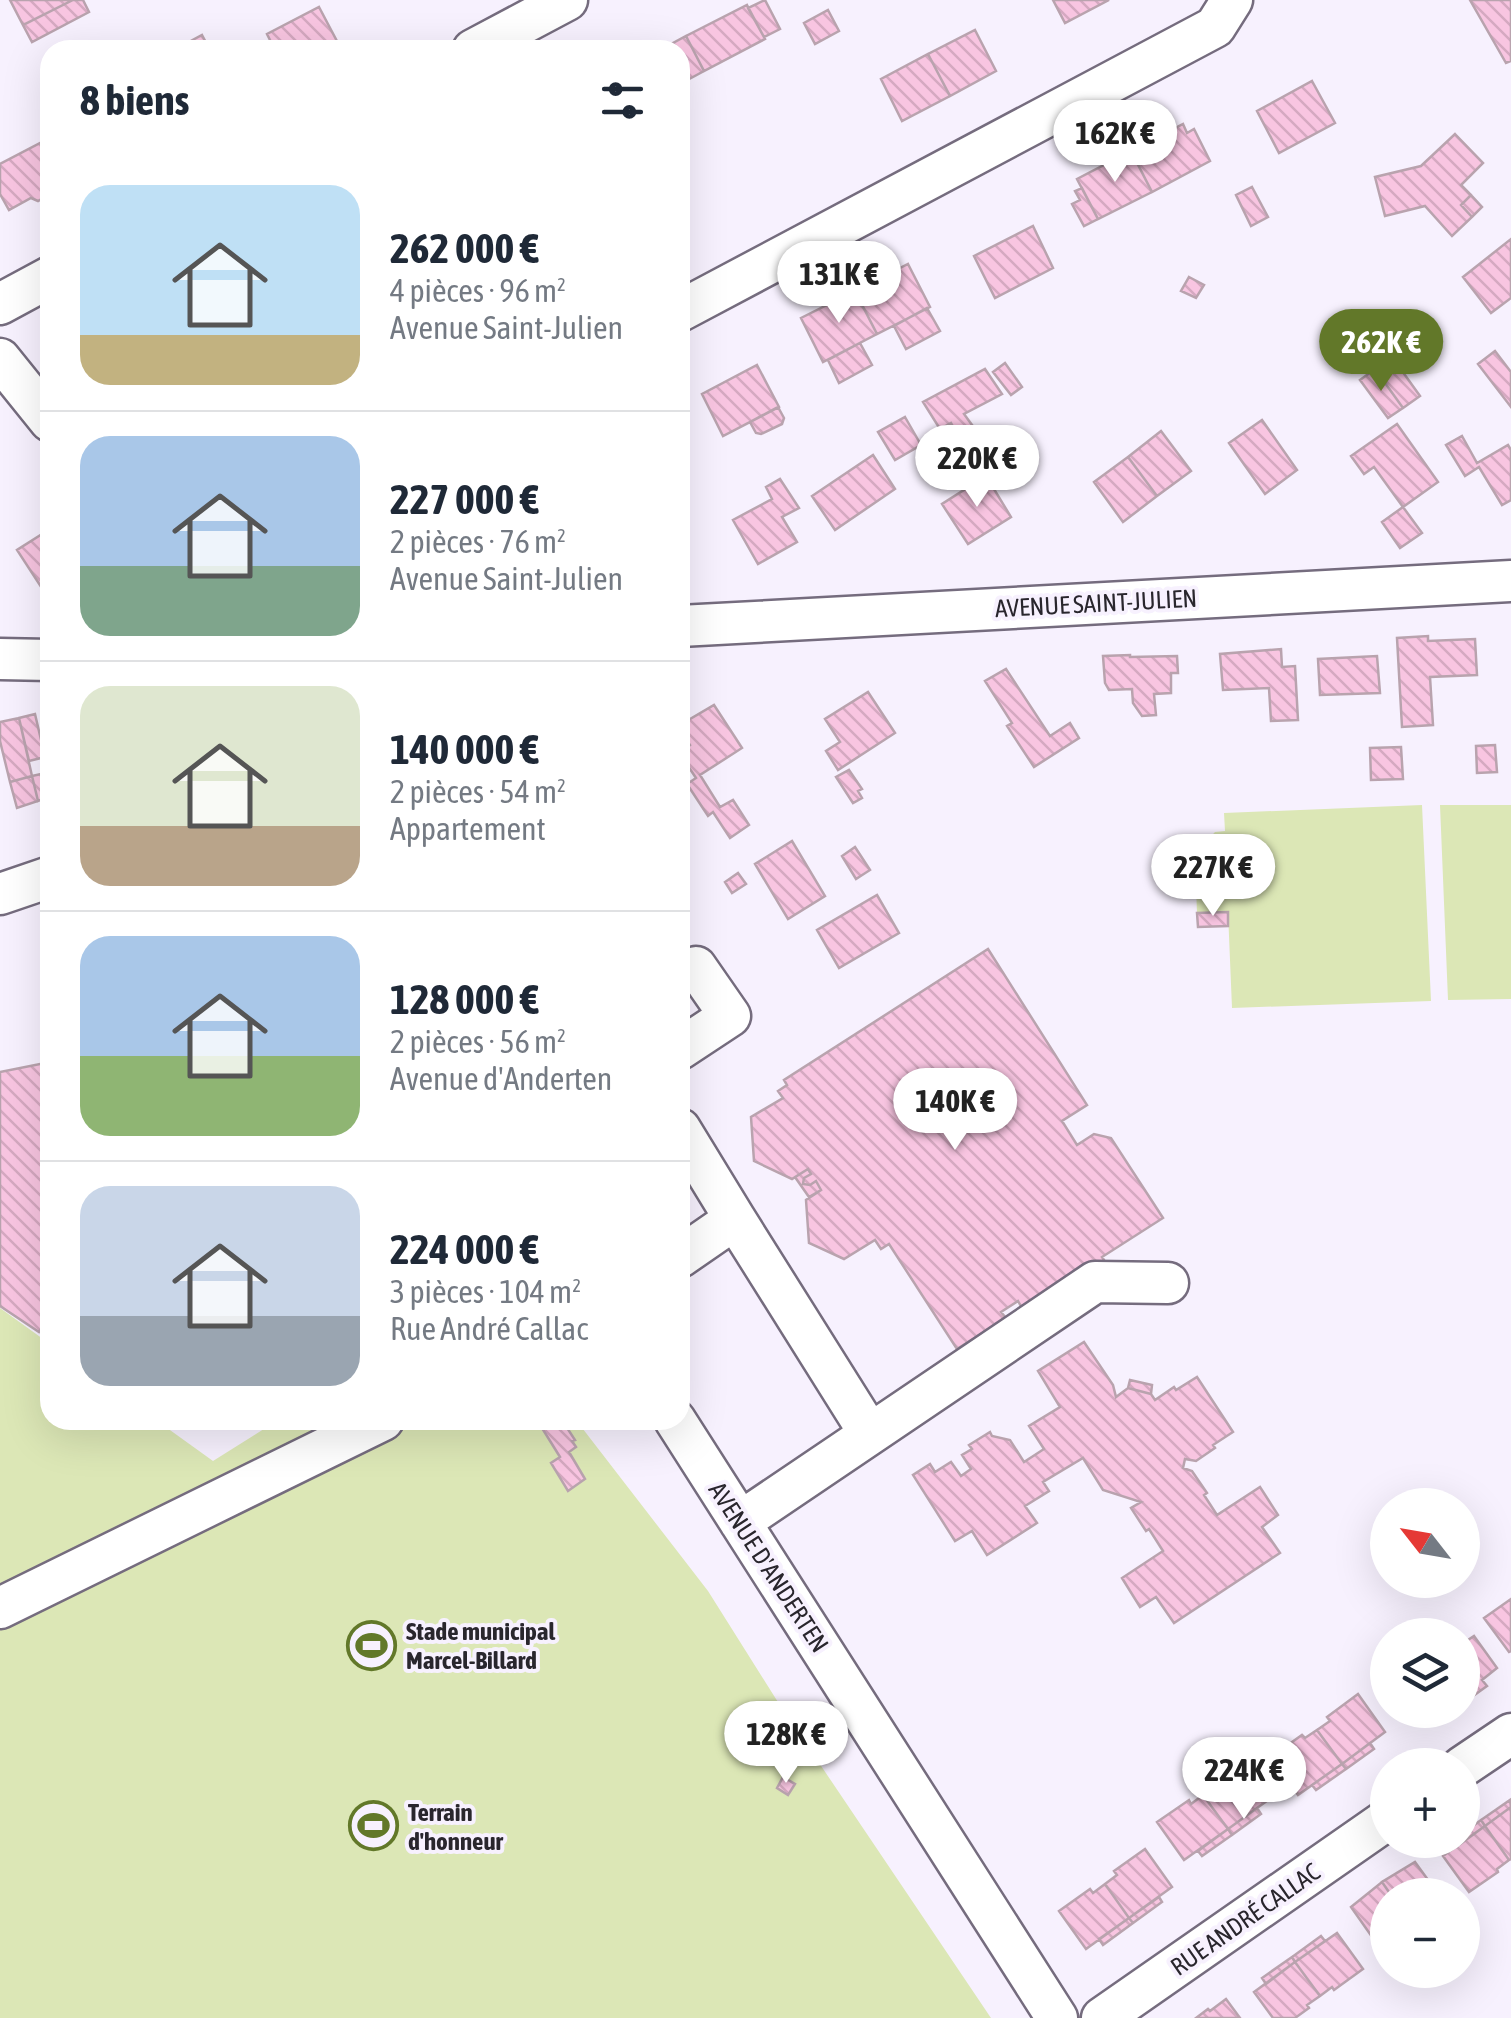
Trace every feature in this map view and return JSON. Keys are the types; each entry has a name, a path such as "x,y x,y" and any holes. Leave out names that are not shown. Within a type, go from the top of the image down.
{"street":[{"path":"492,40 567,0"},
{"path":"690,306 1214,26 1232,0"},
{"path":"0,304 40,282"},
{"path":"0,359 40,409"},
{"name":"AVENUE SAINT-JULIEN","path":"690,625 1511,580"},
{"path":"0,659 40,660"},
{"path":"0,894 40,880"},
{"path":"690,970 696,967 730,1016 690,1042"},
{"path":"690,1145 870,1434"},
{"path":"690,1250 735,1219"},
{"path":"740,1522 1095,1282 1168,1283"},
{"path":"0,1608 363,1430"},
{"name":"AVENUE D'ANDERTEN","path":"681,1430 1057,2018"},
{"path":"1480,1755 1511,1734"},
{"name":"RUE ANDRÉ CALLAC","path":"1102,2018 1370,1832"}],"green space":[{"path":"1422,805 1431,1001 1232,1008 1228,912 1197,913 1196,885 1203,884 1201,847 1215,832 1225,831 1224,813"},
{"path":"1440,805 1511,805 1511,999 1448,1000"},
{"name":"Stade municipal Marcel-Billard","path":"0,1308 40,1337 40,1430 170,1430 213,1461 262,1430 584,1430 708,1591 991,2018 0,2018"}],"building":[{"path":"10,0 73,0 23,25"},
{"path":"73,0 83,0 89,12 32,42 23,25"},
{"path":"765,0 780,29 764,37 748,8"},
{"path":"1053,0 1109,0 1065,23"},
{"path":"1470,0 1511,0 1511,61 1506,63"},
{"path":"747,5 765,39 704,71 686,36"},
{"path":"319,7 336,40 270,40 267,34"},
{"path":"828,10 839,31 815,44 804,23"},
{"path":"975,30 996,71 950,96 928,54"},
{"path":"690,44 704,71 690,79"},
{"path":"928,54 950,96 902,121 881,79"},
{"path":"1312,81 1335,123 1279,153 1257,111"},
{"path":"1183,124 1187,133 1194,129 1210,161 1152,192 1131,151"},
{"path":"1455,134 1483,163 1461,185 1471,195 1461,205 1472,217 1452,236 1425,206 1385,216 1375,177 1421,166"},
{"path":"40,143 40,200 31,198 9,210 0,194 0,164"},
{"path":"1131,151 1152,192 1098,219 1077,179"},
{"path":"1252,187 1268,217 1251,226 1236,195"},
{"path":"1082,188 1098,219 1084,226 1072,204 1080,200 1075,191"},
{"path":"1471,195 1482,207 1472,217 1461,205"},
{"path":"1033,226 1053,268 995,298 974,256"},
{"path":"1511,239 1511,298 1491,313 1463,277"},
{"path":"908,264 930,307 877,334 855,291"},
{"path":"1189,277 1204,285 1196,298 1181,291"},
{"path":"855,291 877,334 823,362 801,318"},
{"path":"927,308 940,331 906,349 894,326"},
{"path":"860,343 872,365 839,383 828,360"},
{"path":"1383,345 1392,357 1375,369 1367,357"},
{"path":"1495,351 1511,372 1511,407 1478,364"},
{"path":"1392,357 1420,396 1403,408 1375,369"},
{"path":"1005,363 1022,387 1011,395 993,372"},
{"path":"757,365 779,407 723,436 702,394"},
{"path":"985,369 1002,394 964,414 972,425 957,434 951,423 940,429 923,402"},
{"path":"1375,369 1403,408 1388,418 1360,380"},
{"path":"778,407 784,418 782,424 756,433 750,422"},
{"path":"905,417 921,445 895,460 878,432"},
{"path":"1262,420 1297,470 1265,494 1229,443"},
{"path":"1397,424 1438,482 1403,507 1374,467 1364,474 1351,456"},
{"path":"1161,431 1191,471 1157,496 1128,457"},
{"path":"1462,436 1477,463 1508,445 1511,500 1502,505 1479,467 1465,476 1446,445"},
{"path":"873,455 895,489 835,530 812,496"},
{"path":"1128,457 1157,496 1123,522 1094,482"},
{"path":"986,476 1011,517 968,544 942,504"},
{"path":"780,479 799,508 782,517 797,542 758,564 733,520 772,499 766,487"},
{"path":"1403,507 1422,533 1400,548 1382,522"},
{"path":"40,535 40,585 17,550"},
{"path":"1428,636 1428,641 1475,639 1477,675 1430,677 1433,725 1402,727 1397,638"},
{"path":"1281,649 1282,667 1295,666 1298,720 1271,721 1269,688 1223,690 1220,654"},
{"path":"1103,656 1177,656 1178,673 1171,673 1171,693 1154,694 1156,715 1142,716 1133,703 1132,689 1109,690 1105,683"},
{"path":"1377,656 1380,693 1320,695 1318,659"},
{"path":"1006,669 1050,736 1070,723 1079,738 1034,767 1007,726 1012,723 985,681"},
{"path":"868,692 895,733 838,770 826,751 840,742 825,719"},
{"path":"714,705 742,748 700,775 720,807 733,800 749,825 730,838 713,812 708,816 690,789 690,782 696,778 690,769 690,719"},
{"path":"35,714 40,758 29,761 19,718"},
{"path":"19,718 32,776 10,782 0,741 0,722"},
{"path":"1495,745 1497,772 1477,773 1476,746"},
{"path":"1401,747 1403,779 1371,780 1370,748"},
{"path":"849,770 862,789 858,791 862,798 853,803 836,777"},
{"path":"40,774 38,801 32,776"},
{"path":"32,776 38,801 17,808 10,782"},
{"path":"792,841 825,896 788,919 755,864"},
{"path":"855,847 870,870 856,879 842,856"},
{"path":"738,873 746,884 732,893 725,882"},
{"path":"877,895 899,933 839,968 817,930"},
{"path":"1228,912 1228,926 1198,927 1197,913"},
{"path":"988,949 1087,1105 1062,1121 1077,1145 1094,1134 1111,1138 1163,1218 1102,1257 1106,1263 1022,1308 1018,1301 1001,1312 1006,1318 957,1349 889,1244 881,1249 875,1240 844,1259 809,1243 806,1200 821,1190 816,1181 803,1184 811,1174 808,1169 792,1179 754,1161 751,1117 783,1098 778,1091 787,1085 784,1080"},
{"path":"40,1064 39,1332 0,1306 0,1072"},
{"path":"808,1169 811,1174 803,1184 816,1181 821,1190 809,1197 795,1177"},
{"path":"1084,1342 1113,1385 1116,1397 1128,1388 1151,1394 1155,1400 1197,1377 1233,1432 1196,1461 1185,1459 1183,1468 1192,1471 1217,1515 1260,1487 1278,1515 1262,1527 1280,1553 1174,1623 1156,1597 1140,1607 1122,1578 1163,1551 1131,1508 1141,1502 1103,1490 1083,1458 1043,1482 1049,1491 1025,1506 1037,1523 987,1555 972,1531 955,1541 913,1475 930,1464 935,1472 951,1462 961,1476 971,1469 962,1455 972,1449 969,1445 990,1432 1010,1440 1024,1462 1044,1449 1029,1426 1060,1407 1038,1371"},
{"path":"1130,1380 1152,1385 1151,1394 1128,1388"},
{"path":"543,1430 568,1430 575,1440 572,1441 576,1447 569,1452 585,1479 568,1491 551,1463 560,1457"},
{"path":"1511,1599 1511,1651 1509,1652 1484,1618"},
{"path":"1480,1644 1497,1668 1482,1680 1487,1686 1480,1691"},
{"path":"1358,1694 1370,1711 1370,1728 1382,1728 1385,1732 1342,1764 1317,1730 1330,1721 1327,1717"},
{"path":"1317,1730 1342,1764 1298,1795 1271,1757 1302,1735 1305,1738"},
{"path":"1370,1743 1373,1748 1346,1769 1342,1764"},
{"path":"1244,1761 1271,1798 1228,1829 1203,1795"},
{"path":"1342,1764 1346,1769 1316,1790 1312,1785"},
{"path":"783,1777 795,1784 788,1795 777,1788"},
{"path":"1203,1795 1228,1829 1184,1860 1157,1822"},
{"path":"1510,1800 1511,1807 1485,1826 1481,1820"},
{"path":"1511,1807 1511,1859 1509,1860 1485,1826"},
{"path":"1257,1808 1261,1814 1232,1835 1228,1829"},
{"path":"1485,1826 1509,1860 1480,1884 1480,1878 1459,1878 1444,1858 1480,1858 1480,1830"},
{"path":"1228,1829 1232,1835 1202,1856 1198,1851"},
{"path":"1145,1849 1172,1887 1129,1918 1105,1884 1117,1875 1114,1871"},
{"path":"1415,1862 1427,1878 1389,1878"},
{"path":"1105,1884 1129,1918 1086,1949 1059,1911 1090,1889 1093,1893"},
{"path":"1370,1892 1370,1934 1351,1907"},
{"path":"1159,1897 1162,1902 1133,1923 1129,1918"},
{"path":"1129,1918 1133,1923 1103,1945 1099,1939"},
{"path":"1337,1933 1363,1969 1320,1996 1295,1962"},
{"path":"1321,1936 1325,1941 1295,1962 1292,1957"},
{"path":"1292,1957 1295,1962 1266,1984 1262,1978"},
{"path":"1295,1962 1320,1996 1295,2018 1273,2018 1254,1992"},
{"path":"1226,1999 1240,2018 1196,2018 1210,2011"}],"place":[{"name":"Stade municipal Marcel-Billard","path":"371,1645"},
{"name":"Terrain d'honneur","path":"373,1826"}]}
